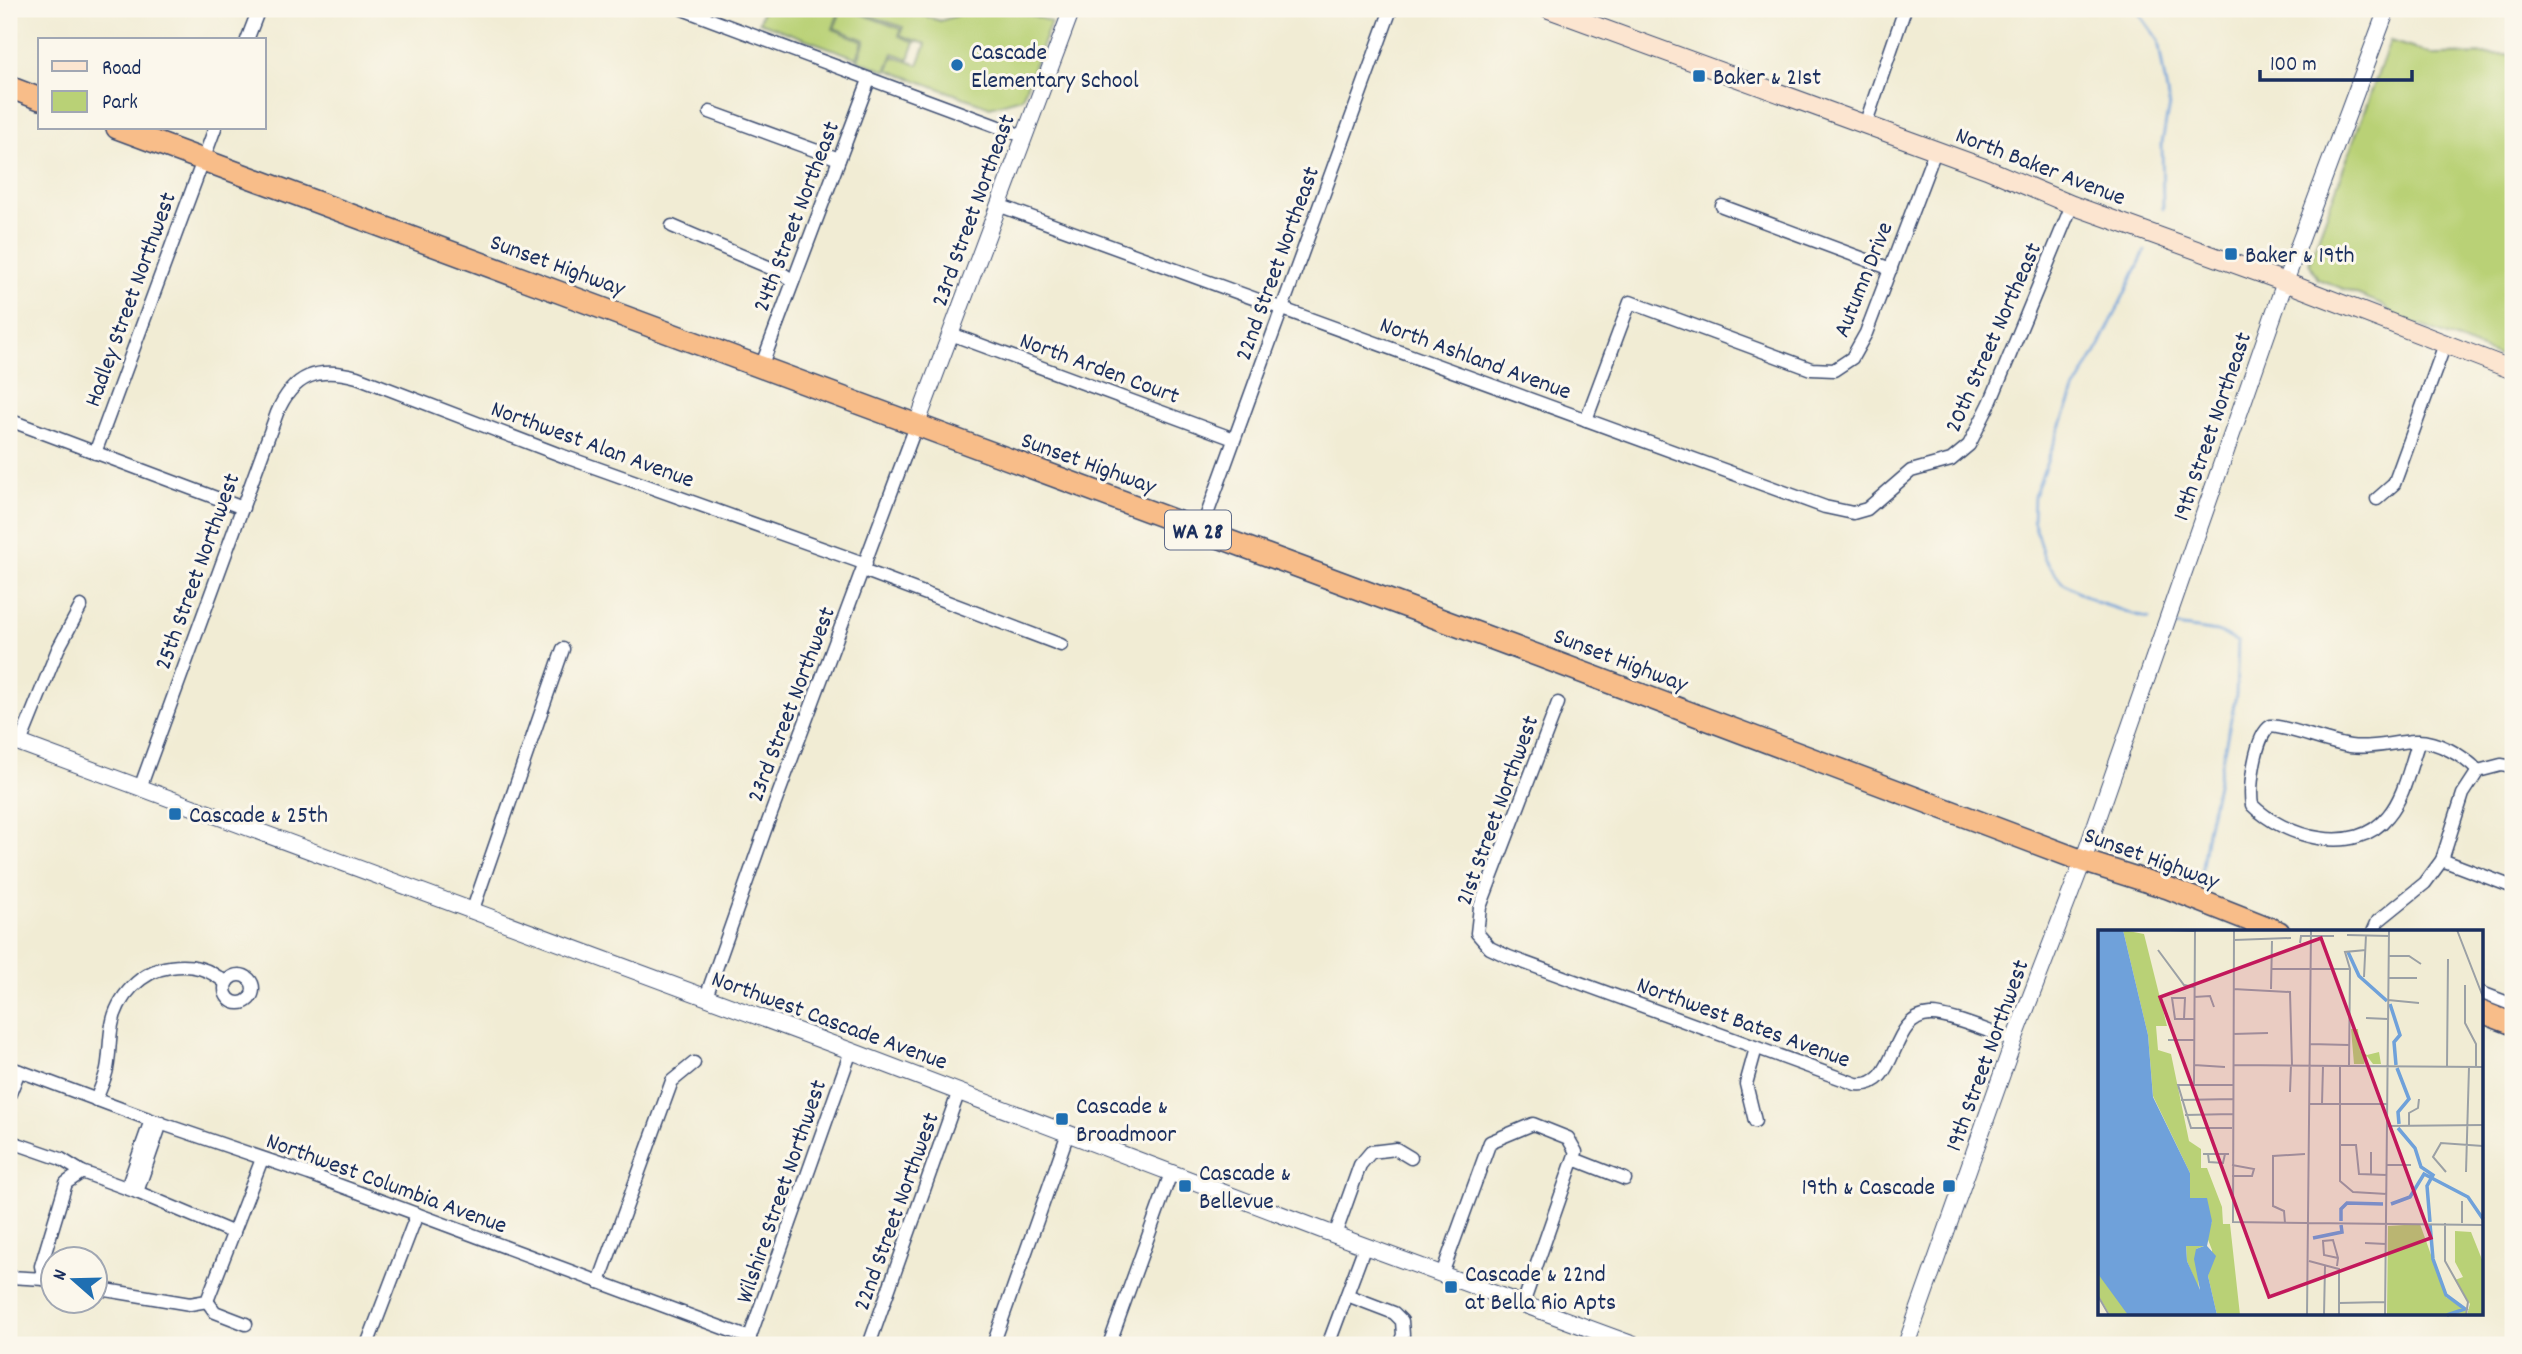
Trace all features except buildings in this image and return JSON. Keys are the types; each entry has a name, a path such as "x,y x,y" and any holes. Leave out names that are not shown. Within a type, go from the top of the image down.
{"highway":[{"path":"9,88 38,98"},
{"name":"Sunset Highway","path":"122,130 2084,861 2168,888 2274,930"},
{"path":"2484,1013 2513,1024"}],"main road":[{"name":"North Baker Avenue","path":"1549,9 1572,13 2072,205 2285,282 2513,370"}],"street":[{"path":"248,38 258,9"},
{"path":"682,9 1023,136"},
{"name":"23rd Street Northeast","path":"916,426 1072,9"},
{"name":"22nd Street Northeast","path":"1201,531 1391,9"},
{"path":"1865,125 1905,9"},
{"name":"19th Street Northeast","path":"2084,861 2285,282 2387,9"},
{"name":"24th Street Northeast","path":"761,367 869,80"},
{"path":"710,112 839,159"},
{"name":"Hadley Street Northwest","path":"95,453 214,130"},
{"name":"Autumn Drive","path":"1586,420 1630,302 1811,369 1834,370 1852,358 1862,342 1935,151"},
{"name":"North Ashland Avenue","path":"998,205 1839,512 1853,513 1867,509 1911,471 1930,465"},
{"name":"20th Street Northeast","path":"1930,465 1951,460 1960,454 1977,432 2072,205"},
{"path":"1722,206 1891,269"},
{"path":"672,226 780,272 793,281"},
{"name":"North Arden Court","path":"951,334 1234,439"},
{"path":"2377,499 2394,484 2445,344"},
{"name":"Northwest Alan Avenue","path":"305,377 327,372 357,377 864,567 1061,645"},
{"name":"25th Street Northwest","path":"140,788 282,400 296,383 305,377"},
{"path":"9,420 243,508"},
{"name":"23rd Street Northwest","path":"706,997 765,830 916,426"},
{"path":"14,741 81,606"},
{"path":"472,912 563,649"},
{"name":"21st Street Northwest","path":"1509,957 1490,948 1480,939 1477,933 1478,916 1558,703"},
{"path":"2419,741 2394,808 2383,822 2362,835 2338,839 2302,834 2259,812 2252,805 2256,747 2264,730 2271,726 2353,746 2372,747 2419,741 2439,746 2460,756 2478,771"},
{"name":"Northwest Cascade Avenue","path":"14,741 959,1091 1335,1235 1634,1345"},
{"path":"2374,930 2378,921 2425,883 2442,860 2463,794 2478,771 2507,766"},
{"path":"2442,860 2513,887"},
{"name":"19th Street Northwest","path":"1906,1345 2014,1040 2084,861"},
{"name":"Northwest Bates Avenue","path":"1509,957 1847,1082 1863,1085 1879,1078 1906,1028 1923,1016 1933,1014 2014,1040"},
{"path":"96,1100 107,1069 112,1023 120,1001 133,985 164,968 186,965 204,968 226,982"},
{"path":"2484,994 2513,1005"},
{"path":"1755,1121 1746,1084 1756,1048"},
{"name":"Wilshire Street Northwest","path":"749,1342 851,1051"},
{"path":"599,1282 672,1081 694,1063"},
{"path":"9,1096 14,1069"},
{"name":"Northwest Columbia Avenue","path":"14,1069 417,1214 749,1342"},
{"name":"22nd Street Northwest","path":"869,1345 959,1091"},
{"path":"132,1190 156,1122"},
{"path":"1442,1274 1490,1142 1533,1124 1568,1138 1576,1152 1523,1304"},
{"path":"993,1345 1068,1133"},
{"path":"9,1141 61,1158 82,1172 234,1233"},
{"path":"1335,1235 1360,1165 1371,1152 1396,1149 1410,1158"},
{"path":"1574,1158 1625,1179"},
{"path":"207,1301 262,1159"},
{"path":"47,1246 66,1183 82,1172"},
{"path":"1109,1345 1171,1172"},
{"path":"367,1345 417,1214"},
{"path":"1328,1345 1365,1246"},
{"path":"9,1277 38,1278"},
{"path":"108,1289 190,1304 207,1301"},
{"path":"1347,1295 1394,1313 1402,1321 1399,1345"},
{"path":"207,1301 215,1312 246,1324"}],"green space":[{"path":"763,9 840,9 833,29 863,41 857,58 759,22"},
{"path":"842,9 901,29 899,36 915,42 909,59 893,53 886,71 858,60 865,40 834,28"},
{"path":"851,9 904,9 940,21 956,16 964,9 1015,9 1051,22 1022,98 990,107 888,70 893,56 918,65 926,44 900,35 903,27"},
{"path":"2390,41 2434,55 2513,54 2513,361 2395,316 2382,304 2318,279 2309,263"}],"waterway":[{"path":"2136,9 2158,40 2169,105 2162,143 2163,209"},
{"path":"2145,251 2100,345 2074,391 2034,496 2033,520 2044,558 2062,582 2096,602 2149,619"},
{"path":"2176,626 2218,632 2238,642 2236,695 2207,831 2201,874"}],"place":[{"name":"Cascade Elementary School","path":"957,65"},
{"name":"Baker & 21st","path":"1699,76"},
{"name":"Baker & 19th","path":"2231,254"},
{"name":"Cascade & 25th","path":"175,814"},
{"name":"Cascade & Broadmoor","path":"1062,1119"},
{"name":"Cascade & Bellevue","path":"1185,1186"},
{"name":"19th & Cascade","path":"1949,1186"},
{"name":"Cascade & 22nd at Bella Rio Apts","path":"1451,1287"}]}
